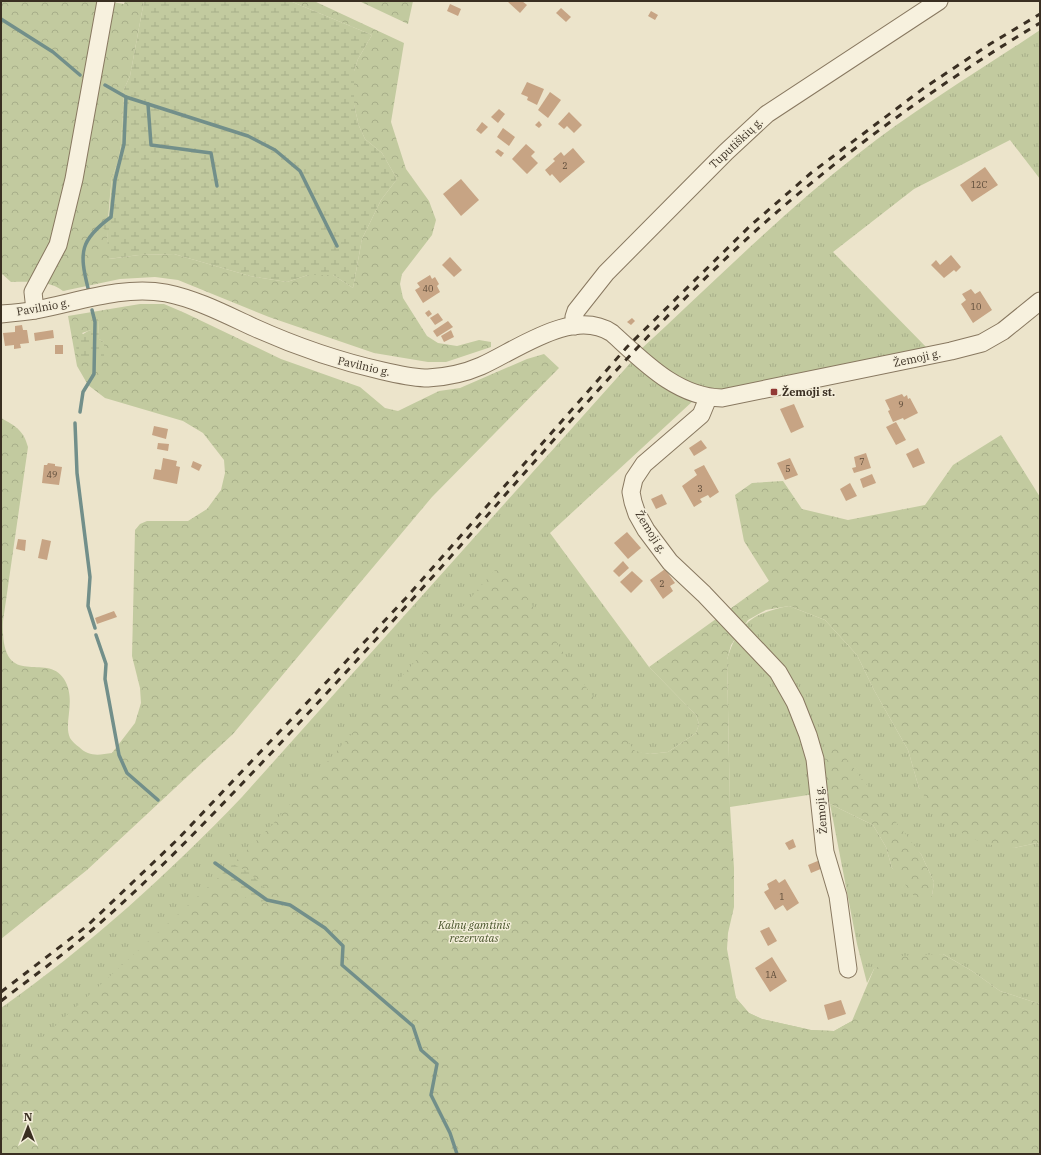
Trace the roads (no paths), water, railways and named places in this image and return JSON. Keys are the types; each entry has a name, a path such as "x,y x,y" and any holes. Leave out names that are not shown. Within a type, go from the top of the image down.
{"street":[{"path":"35,310 34,292 58,245 74,179 106,1"},
{"name":"Tuputiškių g.","path":"575,326 574,317 576,311 606,273 726,152 767,114 939,1"},
{"name":"Pavilnio g.","path":"1,314 35,310 127,292 165,293 190,300 280,339 324,356 394,373 427,378 460,373 480,366 547,334 575,326 593,325 604,328 670,382 692,393 708,398"},
{"name":"Žemoji g.","path":"848,969 838,896 825,852 815,759 808,735 795,702 778,672 704,594 670,562 646,530 633,502 631,492 634,479 644,464 701,415 708,398 739,396 982,343 1003,331 1040,301"}],"waterway":[{"path":"1,19 53,52 80,75"},
{"path":"88,288 83,265 84,248 93,233 111,217 115,180 124,144 126,97 105,85"},
{"path":"126,97 248,136 275,150 300,171 337,246"},
{"path":"148,104 151,145 211,153 217,186"},
{"path":"80,412 83,392 94,374 95,322 92,310"},
{"path":"75,423 77,473 90,577 88,606 95,628"},
{"path":"96,635 106,664 105,679 119,755 127,773 158,800"},
{"path":"215,863 267,900 290,905 325,928 343,946 342,965 413,1026 421,1050 437,1064 431,1095 450,1133 457,1154"}],"railway":[{"path":"1,992 87,926 178,839 406,598 627,347 750,226 811,173 924,88 990,44 1040,14"},
{"path":"1,1001 92,930 140,887 209,819 446,562 618,368 736,249 808,186 872,136 938,88 1040,23"}],"place":[{"name":"Žemoji st.","path":"774,392"}],"park label":[{"name":"Kalnų gamtinis rezervatas","path":"474,931"}]}
